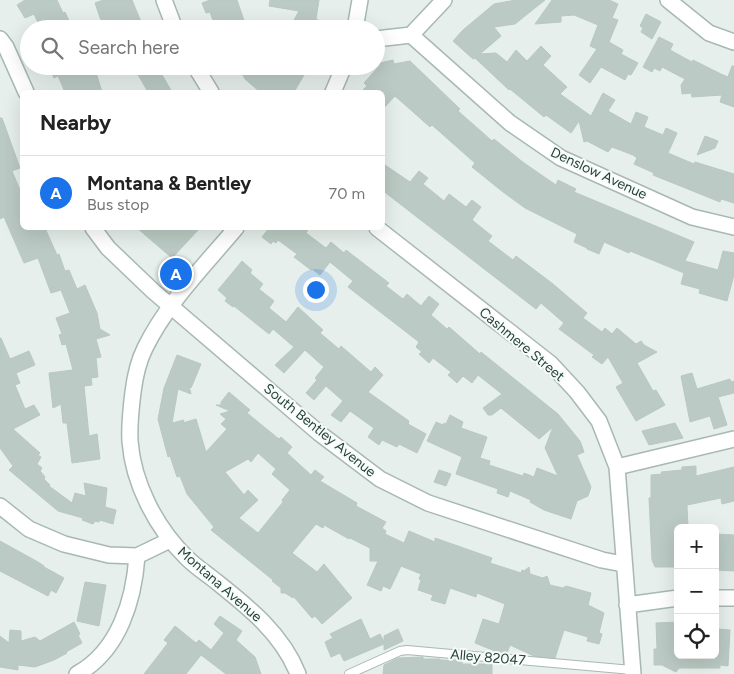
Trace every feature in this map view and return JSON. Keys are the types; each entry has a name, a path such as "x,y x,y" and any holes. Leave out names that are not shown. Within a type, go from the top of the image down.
{"street":[{"path":"164,0 171,20"},
{"path":"357,20 360,0"},
{"path":"385,38 411,35 444,0"},
{"path":"668,0 709,33 734,42"},
{"name":"Denslow Avenue","path":"411,35 510,122 561,158 692,216 734,227"},
{"path":"0,39 6,47 25,90"},
{"path":"201,75 211,90"},
{"path":"334,90 340,75"},
{"name":"South Bentley Avenue","path":"94,230 108,248 170,306 319,433 380,478 428,503 602,560 623,564"},
{"name":"Montana Avenue","path":"234,230 170,306 154,330 136,370 130,412 130,441 139,481 154,515 170,540 187,559 250,609 267,625 298,674"},
{"name":"Cashmere Street","path":"380,230 551,364 577,392 599,421 616,467 632,672"},
{"path":"616,467 734,438"},
{"path":"0,506 29,529 64,544 110,555 137,556 170,540"},
{"path":"77,674 87,669 112,642 128,610 135,578 137,556"},
{"path":"719,598 734,598"},
{"path":"627,605 674,599"}],"lane":[{"name":"Alley 82047","path":"349,674 400,651 407,650 632,672"}],"building":[{"path":"25,0 57,0 69,20 37,20 34,14 25,18 17,5"},
{"path":"103,0 132,0 140,20 101,20 95,3"},
{"path":"210,0 237,0 244,20 213,20 210,12 206,13 202,3"},
{"path":"270,0 319,0 316,19 318,20 294,20 299,11 269,6"},
{"path":"516,0 545,0 515,24 494,27 501,36 480,54 496,53 507,62 516,50 527,61 541,46 551,56 543,65 567,87 560,94 591,116 603,93 615,100 608,111 631,124 636,112 648,117 644,127 663,135 666,128 677,133 668,153 694,164 695,162 734,174 734,203 721,199 720,202 653,175 654,173 634,164 637,158 633,155 612,147 608,152 587,141 584,142 579,121 571,133 546,115 544,117 509,90 475,58 473,59 453,41 494,4"},
{"path":"552,0 609,0 618,4 612,18 618,20 609,42 623,50 621,54 638,63 631,75 628,74 625,80 601,67 590,83 579,75 597,49 590,46 598,25 574,15 561,16 561,22 535,24"},
{"path":"646,14 661,22 652,39 641,32 643,28 640,26"},
{"path":"659,37 673,44 670,50 692,62 693,60 728,77 732,66 734,66 734,107 720,102 722,95 692,97 691,93 682,94 681,85 685,79 662,67 660,71 654,68 652,72 643,67"},
{"path":"393,60 394,64 410,61 460,109 458,111 492,141 494,139 556,185 558,180 576,189 574,192 694,242 685,261 718,270 723,251 734,253 734,275 727,301 699,293 700,289 681,284 684,273 630,251 629,253 604,242 599,254 587,249 574,242 577,234 525,208 472,167 475,163 432,125 430,127 395,96 385,107 385,90 363,90 367,86 364,83 371,75 385,75 385,62"},
{"path":"53,75 97,75 101,90 64,90 58,76 54,78"},
{"path":"138,75 162,75 171,90 147,90"},
{"path":"243,75 304,75 295,90 258,90"},
{"path":"0,118 2,118 20,168 12,171 20,190 20,230 46,230 57,255 59,254 65,271 69,270 77,289 85,285 97,313 100,329 110,335 96,339 101,357 96,358 98,377 91,378 92,385 84,386 89,436 97,434 100,459 72,463 67,423 63,423 61,404 53,408 49,373 73,370 66,344 62,345 59,335 62,334 56,318 70,313 61,290 51,293 38,258 24,263 4,217 0,219"},
{"path":"705,136 718,141 715,148 697,155"},
{"path":"385,165 410,182 419,171 428,178 423,184 444,201 449,194 466,207 472,200 481,207 472,220 492,236 488,241 513,260 516,256 553,284 587,313 583,318 602,332 605,328 612,334 617,328 636,344 641,341 644,345 657,352 637,363 653,391 656,390 665,405 636,421 616,387 623,383 608,357 602,364 592,357 594,355 559,329 564,323 541,303 536,309 385,192"},
{"path":"139,230 198,230 172,258"},
{"path":"267,230 308,230 306,233 326,248 331,242 344,253 346,250 389,283 386,286 403,299 407,294 421,306 429,296 439,304 431,315 447,329 449,327 480,354 481,352 558,414 580,441 584,452 577,455 591,487 588,496 577,501 571,519 544,510 530,502 531,500 510,491 508,497 497,493 498,489 456,474 462,457 427,441 436,422 443,425 444,423 446,424 450,415 463,422 461,428 487,437 480,458 490,461 489,465 523,476 524,473 534,477 537,468 558,476 545,448 553,427 539,439 501,408 492,415 488,415 483,408 502,394 478,375 472,383 463,376 457,383 448,375 451,372 433,358 429,363 419,354 422,352 416,347 419,342 348,287 353,281 330,262 320,275 294,257 297,254 278,240 276,243 273,241 271,244 262,237"},
{"path":"242,261 252,270 250,273 263,284 259,289 274,301 269,308 286,322 298,307 323,330 320,333 339,349 341,346 371,372 375,367 383,375 368,392 409,421 408,424 426,434 417,453 399,444 397,447 382,440 379,445 368,437 374,428 350,411 341,422 331,415 343,401 326,386 314,400 306,393 317,380 315,378 324,367 305,350 284,373 275,365 294,347 273,329 269,334 225,301 227,298 218,290"},
{"path":"0,338 10,359 29,351 35,365 16,373 20,383 15,385 25,409 34,405 40,415 13,429 40,453 38,455 41,457 37,464 42,468 40,471 49,486 72,503 75,493 86,496 84,483 107,488 105,507 116,510 113,524 100,520 99,522 95,521 93,524 82,520 83,518 58,511 9,470 13,466 0,448"},
{"path":"177,355 201,364 191,388 189,386 191,394 178,389 172,423 184,420 183,423 196,419 206,452 227,429 221,424 226,419 220,414 230,411 216,405 221,405 221,402 229,392 250,410 247,413 292,447 287,453 311,475 315,470 324,477 320,481 357,503 356,506 386,522 382,528 386,531 385,534 404,543 409,531 435,542 435,538 492,558 490,563 521,573 522,570 524,571 529,567 530,574 543,578 547,576 550,585 563,588 566,586 591,593 588,605 604,613 599,633 602,634 599,644 587,641 588,637 564,630 555,658 534,656 510,645 507,653 500,653 475,643 483,619 499,624 505,604 477,593 476,597 450,588 445,604 431,600 433,595 418,590 421,574 401,566 390,589 383,586 381,591 367,585 378,561 370,561 370,548 324,525 323,528 316,524 292,553 317,572 324,564 352,598 322,624 315,616 312,618 294,597 281,593 281,588 273,580 211,530 214,527 187,494 180,476 177,477 170,456 168,457 158,419 164,388","holes":["258,453 276,469 272,474 290,490 282,500 283,502 258,533 239,518 258,500 248,490 244,495 225,472 248,459 251,462"]},
{"path":"692,373 697,389 730,379 731,382 734,381 734,393 718,397 727,425 714,429 710,416 690,422 681,376"},
{"path":"675,423 683,438 649,445 642,431"},
{"path":"696,466 696,476 734,467 734,501 722,504 721,498 687,505 688,524 674,524 674,567 655,567 652,560 649,498 651,498 651,475 682,470 682,467"},
{"path":"439,470 451,474 446,486 434,482"},
{"path":"719,534 734,535 734,571 719,570"},
{"path":"0,541 64,578 56,593 51,590 48,596 0,571"},
{"path":"85,582 106,585 99,626 77,621"},
{"path":"220,616 242,631 236,640 255,657 261,674 226,674 201,655 186,674 144,674 168,643 164,640 175,626 196,643 199,640 211,650 224,633 214,624"},
{"path":"361,619 370,639 380,634 384,642 384,636 398,629 403,641 384,650 384,644 344,661 340,653 331,657 325,642 333,638 330,634"},
{"path":"74,622 82,643 67,653 35,667 18,665 18,670 0,667 0,636 9,643 10,630 21,631 21,641 35,637 40,641"},
{"path":"674,622 674,659 719,659 719,629 730,630 728,666 720,665 720,668 679,668 676,672 662,665 654,665 654,649 657,649 656,623"},
{"path":"423,657 423,659 462,661 462,664 492,664 492,674 383,674 384,665 398,658"}],"place":[{"name":"Montana & Bentley","path":"176,274"}]}
